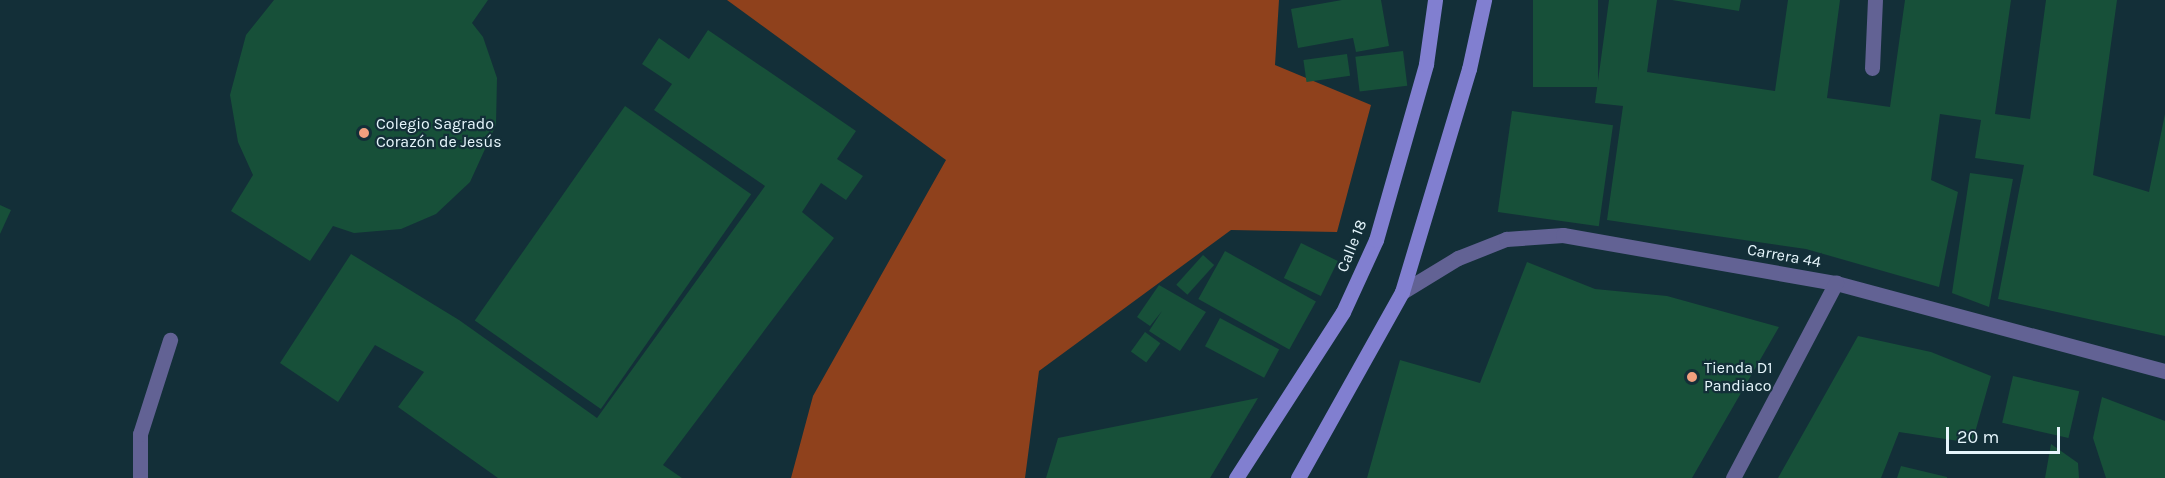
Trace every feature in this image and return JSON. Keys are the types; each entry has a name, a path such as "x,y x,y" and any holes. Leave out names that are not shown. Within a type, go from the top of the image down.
{"main road":[{"name":"Calle 18","path":"1236,478 1342,312 1376,240 1426,64 1435,0"},
{"path":"1298,478 1402,292 1469,69 1484,0"}],"street":[{"path":"1872,68 1875,0"},
{"name":"Carrera 44","path":"1402,292 1458,258 1506,239 1563,235 1836,283 2165,371"},
{"path":"1733,478 1836,283"},
{"path":"140,478 140,434 170,340"}],"shaded area":[{"path":"727,0 1279,0 1275,65 1371,105 1337,232 1231,230 1039,371 1025,478 791,478 813,396 946,160"}],"building":[{"name":"Colegio Sagrado Corazón de Jesús","path":"274,0 488,0 472,23 483,37 497,78 496,125 470,182 436,214 401,229 354,233 333,226 310,261 231,211 253,175 238,142 230,95 246,35"},
{"path":"1342,0 1381,0 1389,46 1356,52 1353,38 1298,48 1291,9"},
{"path":"1533,0 1598,0 1598,87 1533,87"},
{"path":"1609,0 1657,0 1647,72 1775,91 1788,0 1840,0 1827,98 1890,107 1905,0 2011,0 1995,114 2030,119 2046,0 2117,0 2093,175 2149,192 2165,114 2165,336 1998,299 2024,165 1975,158 1981,120 1940,114 1931,180 1958,192 1939,287 1806,249 1607,220 1623,106 1595,103"},
{"path":"1672,0 1741,0 1739,11"},
{"path":"708,30 856,131 837,159 863,176 846,200 821,183 802,212 834,238 663,465 682,478 498,478 398,407 424,372 375,345 338,402 280,363 351,254 459,320 597,418 765,186 654,110 672,84 642,64 659,38 689,59"},
{"path":"1403,51 1407,86 1360,92 1355,57"},
{"path":"1347,54 1350,76 1306,82 1303,60"},
{"path":"625,106 751,194 601,409 475,321"},
{"path":"1512,111 1613,125 1599,226 1498,212"},
{"path":"1970,173 2013,179 1989,307 1952,293"},
{"path":"0,205 11,210 0,234"},
{"path":"1301,243 1338,261 1321,296 1284,278"},
{"path":"1225,251 1316,301 1289,350 1198,299"},
{"path":"1203,255 1214,265 1187,295 1176,285"},
{"path":"1527,262 1595,289 1667,296 1779,327 1692,478 1367,478 1400,360 1480,383"},
{"path":"1159,285 1206,312 1180,351 1149,331 1162,311 1150,326 1137,317"},
{"path":"1220,318 1279,349 1264,378 1205,346"},
{"path":"1145,332 1160,343 1146,363 1131,351"},
{"path":"1858,336 1931,352 1991,376 1972,443 1899,432 1881,478 1778,478"},
{"path":"2013,376 2079,391 2068,438 2002,423"},
{"path":"2102,397 2165,421 2165,478 2106,478 2093,438"},
{"path":"1258,398 1210,478 1046,478 1058,438"},
{"path":"2051,444 2078,463 2079,478 2045,478"},
{"path":"1901,466 1947,477 1947,478 1897,478"}],"place":[{"name":"Colegio Sagrado Corazón de Jesús","path":"364,133"},
{"name":"Tienda D1 Pandiaco","path":"1692,377"}]}
